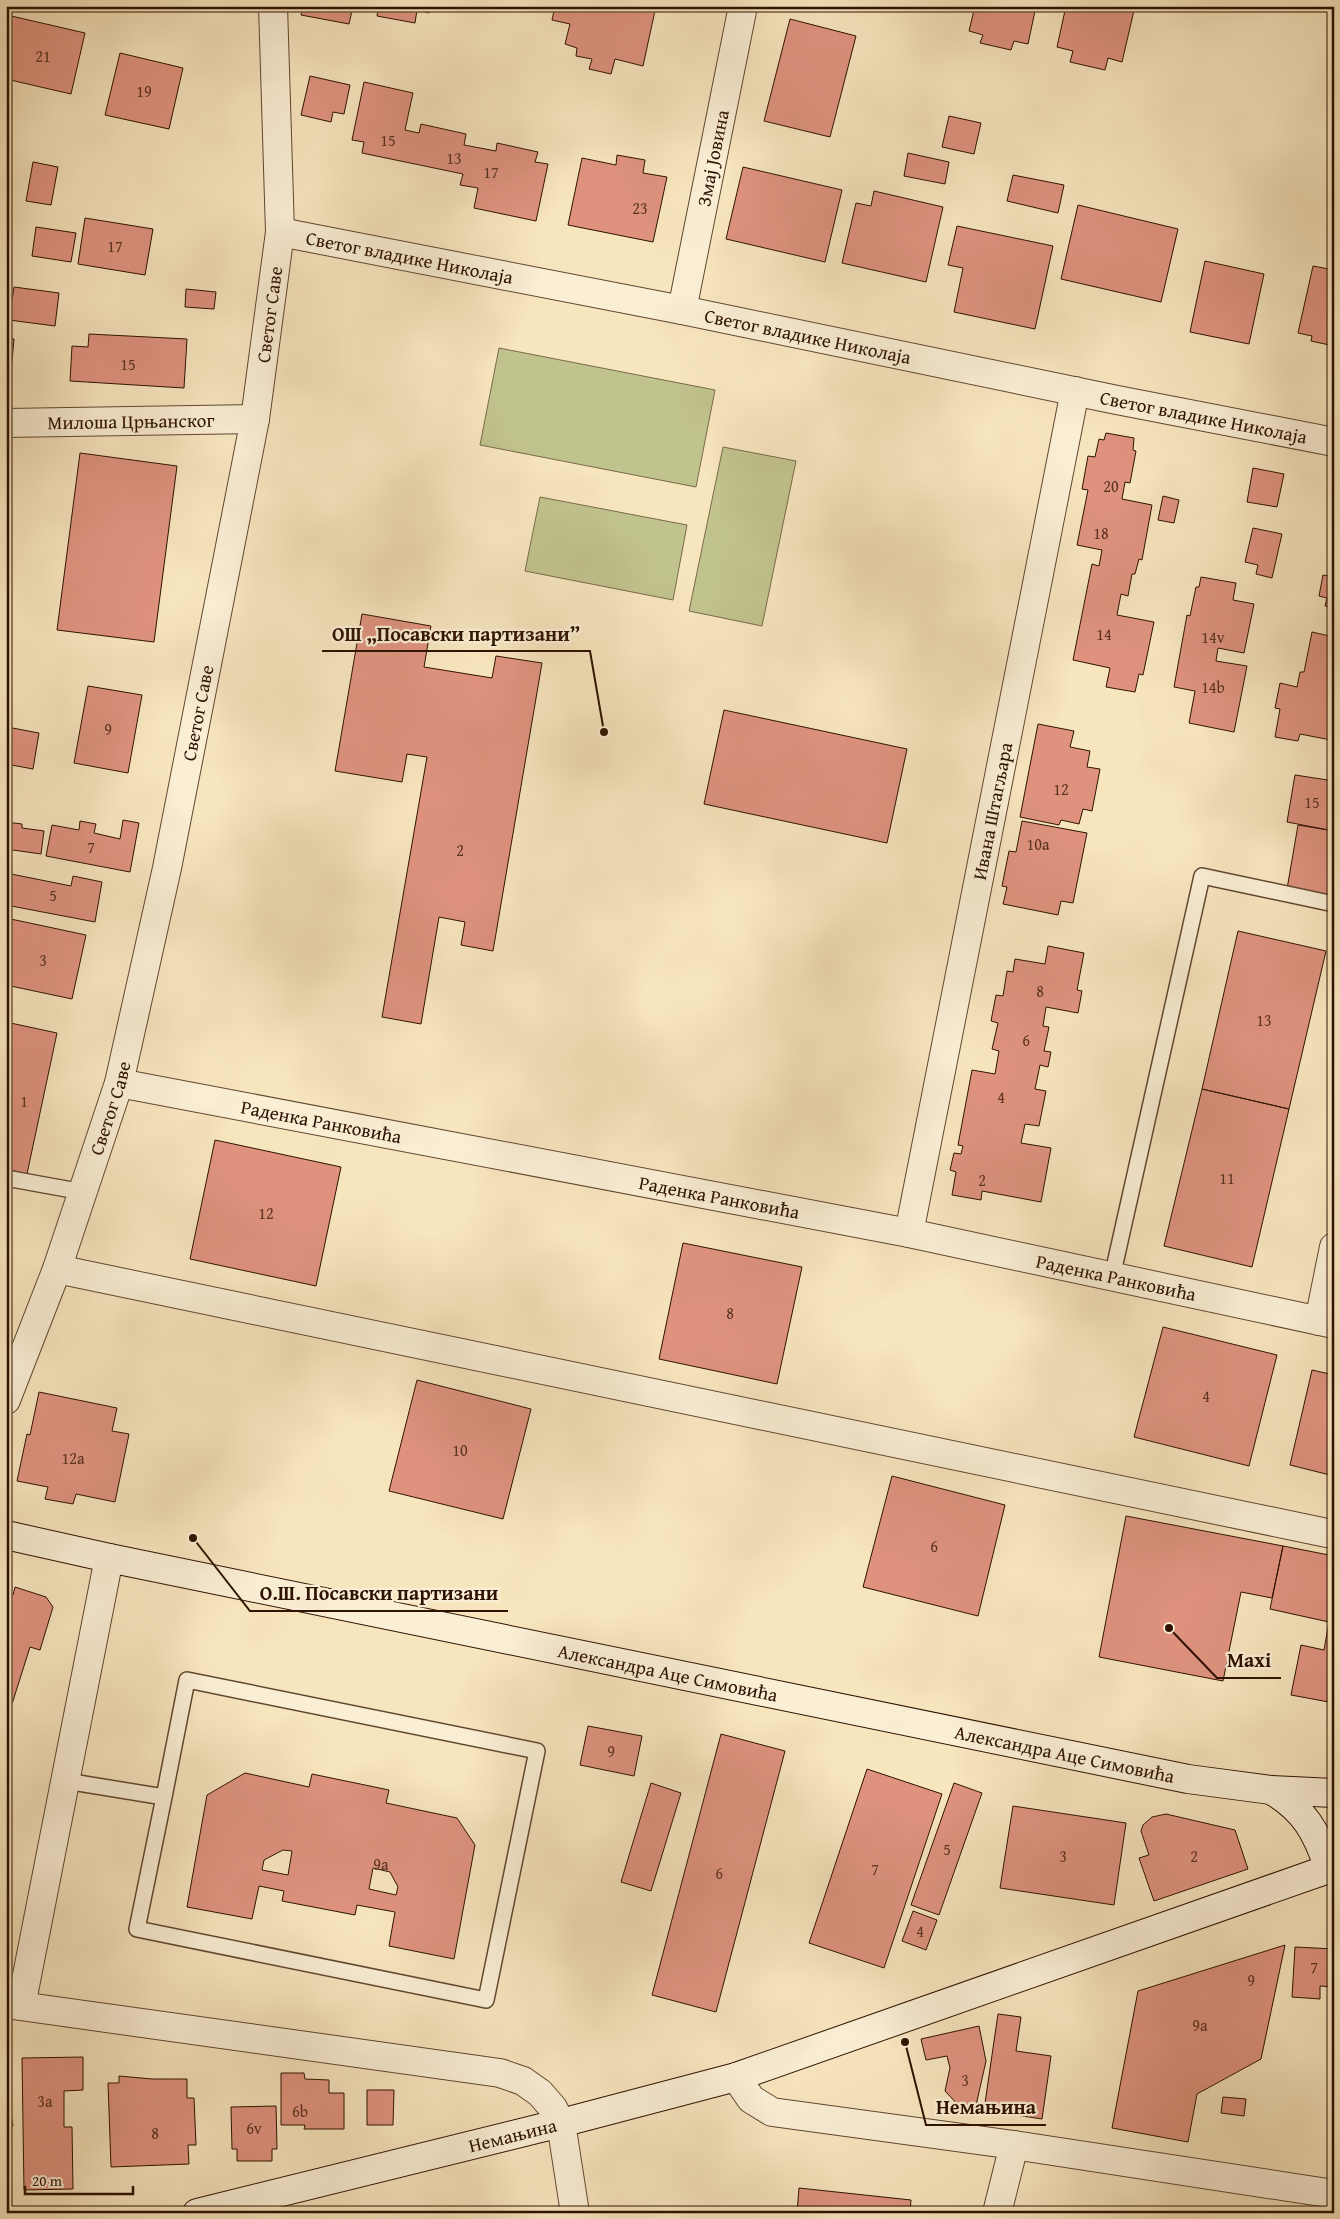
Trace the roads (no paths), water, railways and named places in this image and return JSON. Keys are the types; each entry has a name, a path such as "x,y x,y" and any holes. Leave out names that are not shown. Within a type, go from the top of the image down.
{"street":[{"name":"Светог Саве","path":"6,1400 57,1269 119,1083 167,868 255,419 280,232 274,6"},
{"name":"Змај Јовина","path":"682,310 743,6"},
{"name":"Светог владике Николаја","path":"280,232 682,310 1334,442"},
{"name":"Ивана Штагљара","path":"909,1233 1075,391"},
{"name":"Милоша Црњанског","path":"6,423 255,419"},
{"name":"Раденка Ранковића","path":"119,1083 909,1233 1326,1322 1334,1247"},
{"path":"57,1269 1327,1533"},
{"name":"Александра Аце Симовића","path":"6,1535 109,1558 1188,1779 1271,1790 1334,1792"},
{"path":"109,1558 66,1781 14,2005 500,2073 523,2081 540,2093 553,2108 561,2123 575,2213"},
{"path":"1271,1790 1288,1800 1307,1820 1331,1868"},
{"name":"Немањина","path":"197,2213 561,2123 736,2077 1331,1868"},
{"path":"736,2077 751,2099 772,2112 1014,2145 1334,2194"},
{"path":"997,2213 1014,2145"}],"lane":[{"path":"1112,1277 1202,876 1334,904"},
{"path":"6,1178 83,1192"},
{"path":"187,1680 537,1751 486,2000 137,1929 164,1797 187,1680"},
{"path":"66,1781 164,1797"}],"place":[{"name":"ОШ „Посавски партизани”","path":"604,732"},
{"name":"О.Ш. Посавски партизани","path":"193,1538"},
{"name":"Maxi","path":"1169,1628"},
{"name":"Немањина","path":"905,2042"}]}
